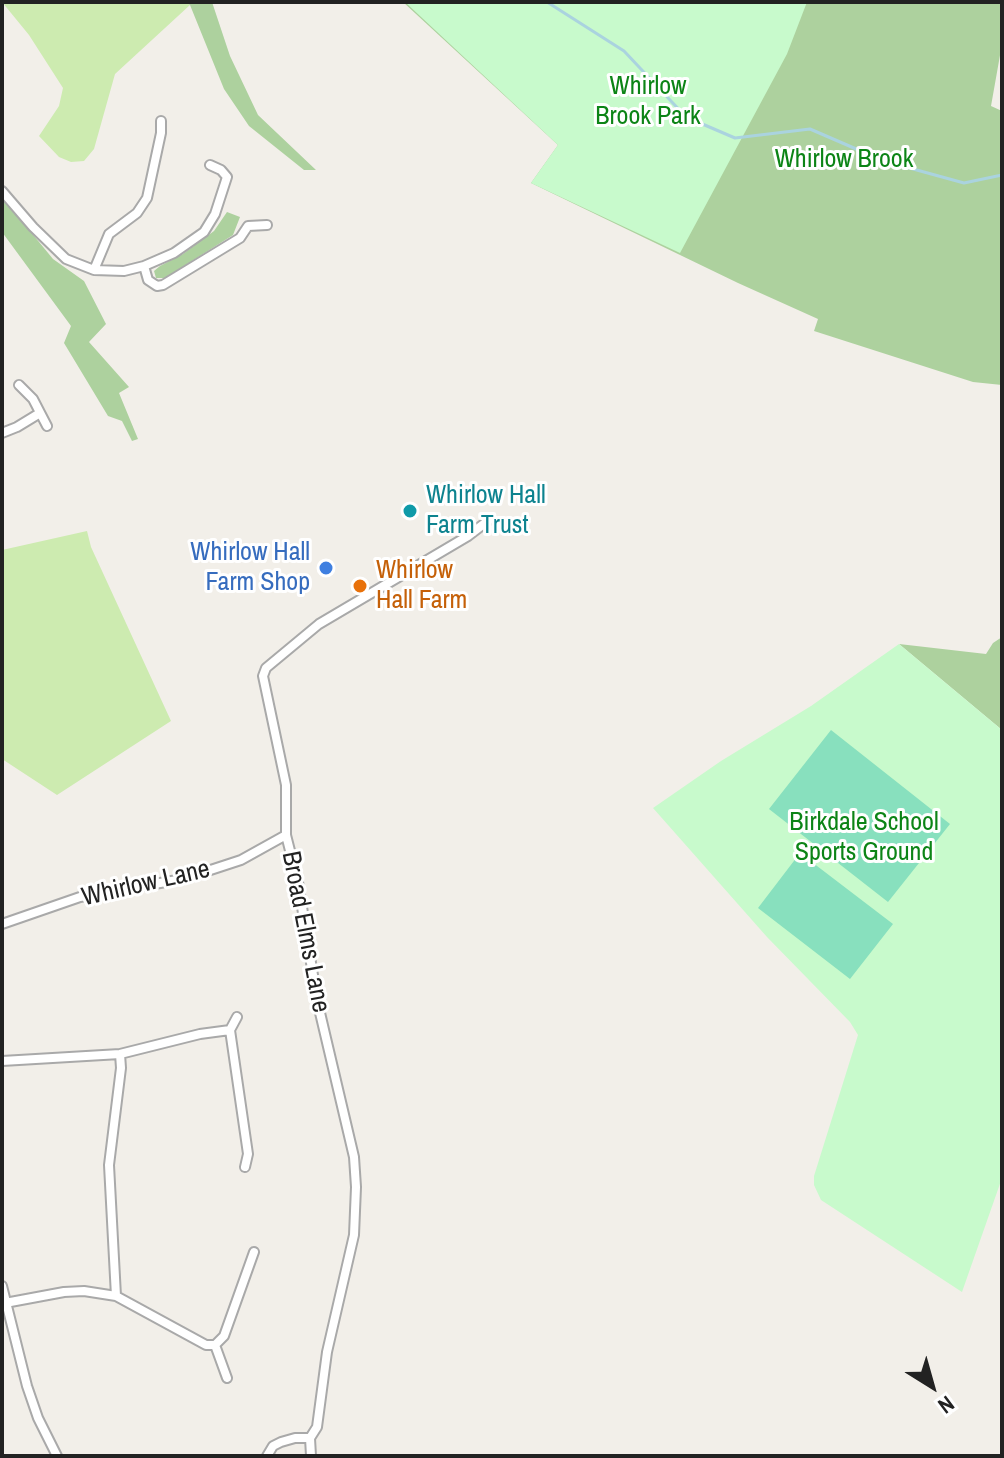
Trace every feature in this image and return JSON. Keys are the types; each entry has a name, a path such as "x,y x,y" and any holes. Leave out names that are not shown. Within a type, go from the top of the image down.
{"street":[{"path":"94,270 109,234 137,213 147,198 161,121"},
{"path":"2,191 66,259 94,270 124,271 174,253 204,232 215,214 227,177 210,165"},
{"path":"144,266 148,280 157,286 163,285 240,238 248,226 267,225"},
{"path":"19,385 27,392 47,426"},
{"path":"2,433 40,413"},
{"name":"Broad Elms Lane","path":"311,1456 310,1438 317,1427 327,1352 351,1249 356,1187 354,1157 317,1000 298,882 286,835 286,785 263,676 266,668 319,624 468,536 489,520"},
{"name":"Whirlow Lane","path":"2,924 80,897 183,879 241,860 286,835"},
{"path":"237,1017 230,1030 248,1154 245,1167"},
{"path":"2,1061 120,1054 200,1034 230,1030"},
{"path":"116,1296 109,1165 120,1054"},
{"path":"5,1303 64,1292 84,1291 116,1296 206,1345 215,1345 224,1336 254,1252"},
{"path":"2,1286 27,1386 38,1418 57,1456"},
{"path":"215,1345 227,1378"},
{"path":"267,1456 273,1446 281,1442 310,1438"}],"green space":[{"path":"2,2 186,2 190,5 115,74 94,149 84,161 71,162 59,157 39,136 59,106 63,88 29,35"},
{"path":"186,2 212,2 230,56 258,115 316,170 304,170 249,126 224,89 190,5"},
{"name":"Whirlow Brook","path":"403,2 1002,2 1002,44 991,106 1002,111 1002,385 973,382 814,331 818,319 531,183 558,145"},
{"name":"Whirlow Brook Park","path":"405,2 807,2 787,54 680,253 531,183 558,145"},
{"path":"2,197 53,259 84,281 106,324 89,342 129,387 119,393 138,439 132,441 122,421 108,416 64,343 71,326 2,232"},
{"path":"227,212 240,217 233,235 165,278 156,278 154,271 214,231"},
{"path":"87,531 91,547 171,721 57,795 2,759 2,550"},
{"path":"1002,637 1002,730 899,644 986,654 993,643"},
{"name":"Birkdale School Sports Ground","path":"899,644 1002,730 1002,1178 962,1292 821,1200 814,1185 814,1176 858,1035 850,1022 767,937 653,808 721,761 811,706"},
{"path":"831,730 950,824 888,902 769,809"},
{"path":"800,853 893,924 850,979 758,908"}],"waterway":[{"path":"547,2 624,51 686,117 735,138 810,129 884,161 964,183 1002,175"}],"place":[{"name":"Whirlow Hall Farm Trust","path":"410,511"},
{"name":"Whirlow Hall Farm Shop","path":"326,568"},
{"name":"Whirlow Hall Farm","path":"360,586"}]}
